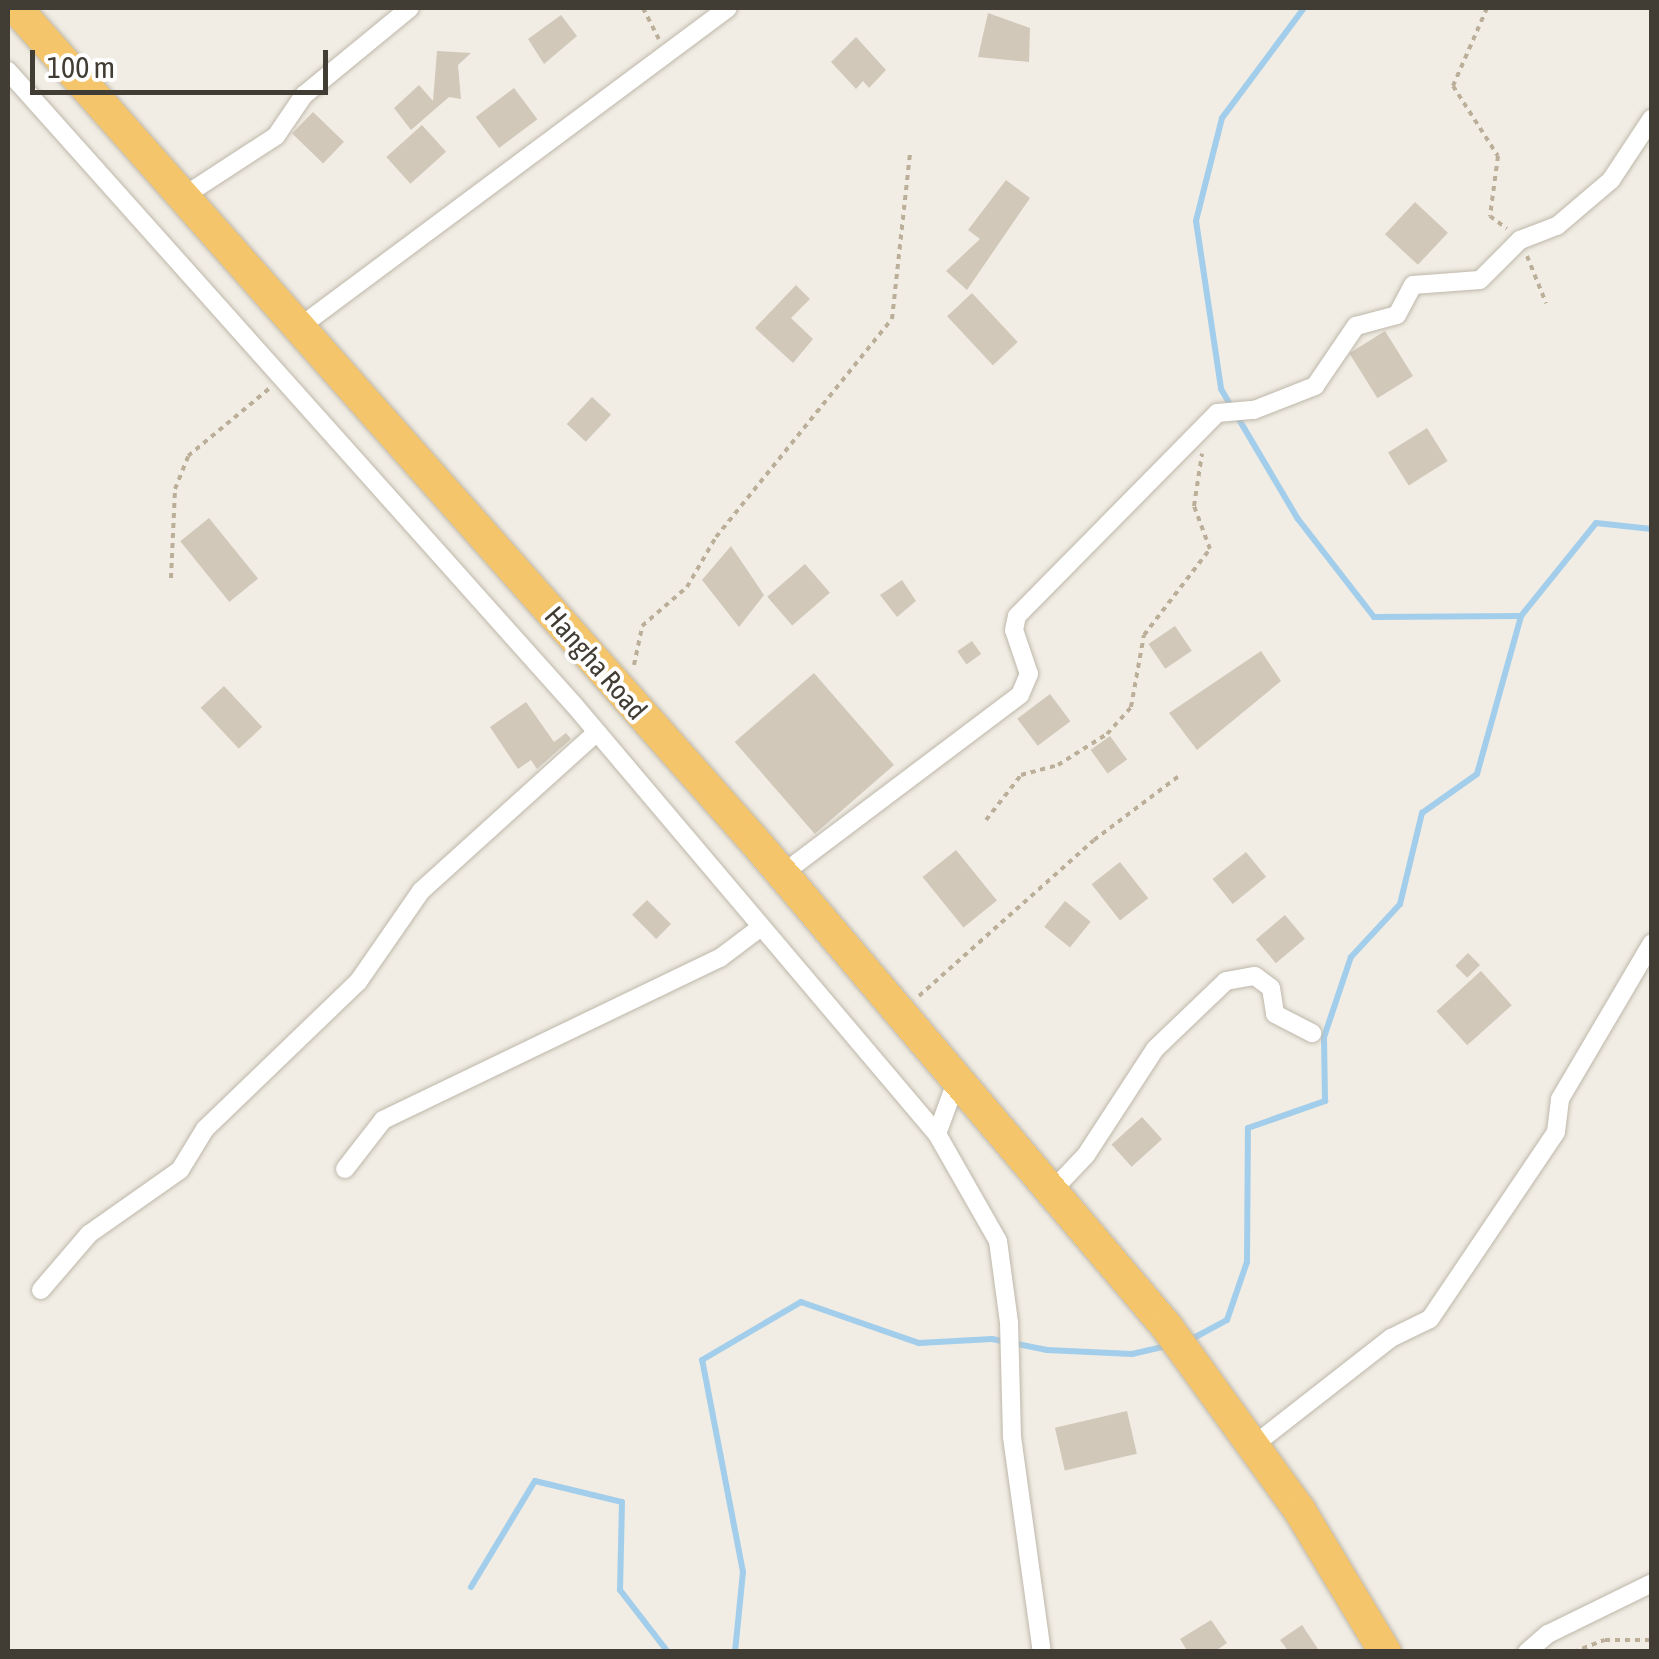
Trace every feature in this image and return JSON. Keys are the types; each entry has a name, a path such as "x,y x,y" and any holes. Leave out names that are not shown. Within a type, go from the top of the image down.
{"highway":[{"name":"Hangha Road","path":"16,8 301,326 1167,1326 1254,1445 1373,1622 1385,1652"}],"street":[{"path":"184,196 276,136 304,95 410,8"},
{"path":"301,326 728,8"},
{"path":"8,71 597,732 937,1134 998,1241 1009,1322 1012,1436 1042,1652"},
{"path":"781,876 1020,694 1029,674 1014,630 1017,616 1216,413 1254,410 1315,386 1356,326 1398,315 1413,285 1480,280 1520,240 1557,226 1610,180 1652,118"},
{"path":"41,1290 90,1234 180,1170 206,1129 358,982 421,891 597,732"},
{"path":"345,1169 383,1120 720,958 761,927"},
{"path":"1254,1445 1391,1338 1430,1320 1556,1132 1560,1099 1652,944"},
{"path":"1050,1193 1086,1155 1155,1048 1226,981 1255,976 1271,988 1276,1014 1312,1033"},
{"path":"937,1134 956,1082"},
{"path":"1527,1652 1548,1634 1652,1584"}],"path":[{"path":"643,8 667,53"},
{"path":"1487,8 1453,86 1498,156 1490,216 1520,240 1546,303"},
{"path":"626,699 642,626 687,587 716,536 892,319 910,152"},
{"path":"172,578 175,489 188,456 282,378"},
{"path":"986,820 1021,776 1058,765 1107,734 1131,706 1144,636 1210,550 1194,506 1204,441 1216,413"},
{"path":"898,1015 1094,840 1178,776"},
{"path":"1573,1652 1605,1640 1652,1640"}],"building":[{"path":"988,13 1030,28 1029,62 978,57"},
{"path":"561,15 577,36 544,64 528,39"},
{"path":"856,37 886,70 869,88 863,81 856,89 831,62"},
{"path":"437,51 471,53 458,65 461,99 449,97 411,130 394,108 419,85 433,101"},
{"path":"514,88 537,119 499,148 476,117"},
{"path":"313,112 344,142 323,163 292,134"},
{"path":"422,125 446,152 410,184 386,157"},
{"path":"1006,180 1030,198 967,290 946,271 980,239 968,230"},
{"path":"1415,202 1448,233 1418,265 1385,234"},
{"path":"796,285 810,299 791,318 813,339 793,363 755,328"},
{"path":"972,293 1018,342 993,365 947,316"},
{"path":"1385,331 1413,376 1377,398 1349,353"},
{"path":"592,397 611,415 586,442 567,424"},
{"path":"1427,428 1448,461 1409,485 1388,452"},
{"path":"209,518 258,579 229,602 180,541"},
{"path":"731,546 764,595 739,627 702,580"},
{"path":"805,564 830,593 792,625 767,597"},
{"path":"902,580 916,601 897,617 880,595"},
{"path":"1175,626 1192,651 1165,669 1148,644"},
{"path":"972,641 981,654 966,664 957,651"},
{"path":"1261,651 1281,681 1197,750 1169,713"},
{"path":"814,673 894,765 815,834 735,742"},
{"path":"224,686 262,727 239,749 201,708"},
{"path":"1050,694 1070,721 1038,746 1017,719"},
{"path":"526,702 554,742 566,733 571,739 537,769 531,760 518,769 490,727"},
{"path":"1110,736 1127,759 1108,774 1091,750"},
{"path":"956,850 997,901 963,928 923,877"},
{"path":"1246,852 1266,877 1233,904 1213,879"},
{"path":"1120,862 1148,898 1120,920 1092,884"},
{"path":"647,900 671,924 656,939 632,915"},
{"path":"1065,901 1091,922 1070,947 1044,927"},
{"path":"1285,915 1305,939 1276,963 1256,939"},
{"path":"1468,953 1480,965 1467,978 1455,966"},
{"path":"1481,971 1512,1005 1467,1045 1436,1011"},
{"path":"1142,1117 1162,1139 1132,1167 1112,1144"},
{"path":"1127,1411 1137,1454 1065,1471 1055,1428"},
{"path":"1211,1620 1227,1643 1214,1652 1188,1652 1180,1639"},
{"path":"1302,1625 1320,1652 1289,1652 1280,1640"}],"waterway":[{"path":"1304,8 1222,118 1196,221 1221,389 1298,519 1374,617 1521,616"},
{"path":"1188,1341 1227,1320 1247,1262 1248,1128 1325,1101 1324,1037 1351,957 1400,904 1422,813 1477,774 1521,616 1596,523 1652,529"},
{"path":"735,1652 743,1572 702,1360 801,1302 919,1343 992,1339 1047,1350 1132,1354 1166,1346"},
{"path":"471,1587 535,1481 622,1502 620,1590 668,1652"}]}
